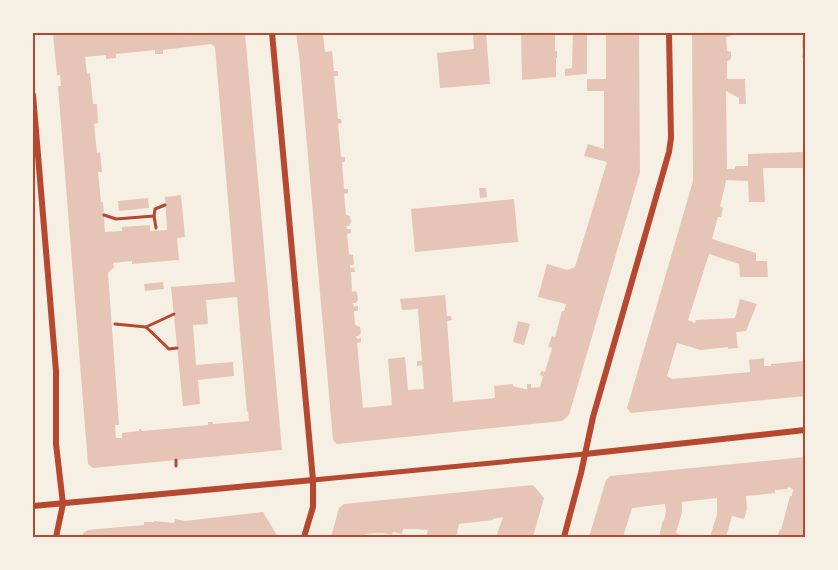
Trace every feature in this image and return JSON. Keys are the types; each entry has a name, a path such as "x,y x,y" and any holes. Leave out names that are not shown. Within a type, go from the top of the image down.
{"street":[{"path":"273,33 313,480 313,507 304,537"},
{"path":"564,537 592,417 669,152 671,138 669,33"},
{"path":"33,95 56,371 56,444 63,504 56,537"},
{"path":"33,506 585,454 805,430"}],"path":[{"path":"156,228 155,209 165,206"},
{"path":"104,215 116,219 154,216"},
{"path":"115,324 146,327 174,314"},
{"path":"146,327 169,349 177,348"},
{"path":"176,460 176,466"}],"building":[{"path":"245,33 282,450 93,468 88,464 58,86 61,86 60,75 57,75 53,34","holes":["211,44 215,47 235,282 171,287 183,406 200,404 198,380 234,376 233,362 196,365 193,325 208,324 206,300 237,297 249,421 213,424 213,422 208,422 208,425 142,431 139,429 139,431 122,433 122,438 116,438 115,425 119,425 108,273 114,267 113,263 132,261 132,264 179,260 177,238 185,237 181,195 165,197 167,230 150,231 150,225 122,227 122,231 105,232 98,172 102,172 100,152 97,153 94,124 98,123 97,104 93,104 90,73 87,74 85,57 106,55 106,59 116,58 116,54 155,50 155,54 163,54 163,50"]},
{"path":"296,33 329,33 329,35 323,35 325,52 332,51 334,71 338,71 338,76 334,76 338,119 341,119 342,123 338,124 341,157 345,157 345,162 342,162 344,189 348,189 348,193 344,194 346,215 350,216 351,222 349,226 346,226 347,229 351,229 351,233 347,234 349,254 353,255 354,263 350,265 350,268 354,268 355,272 351,272 352,292 357,293 358,300 353,303 354,307 358,306 358,311 354,311 355,325 360,327 361,333 356,336 357,339 361,338 361,342 357,343 363,408 392,405 388,359 405,357 408,390 424,389 422,365 417,366 417,361 422,361 418,309 402,310 400,299 445,295 447,316 451,316 452,320 447,321 453,402 495,398 494,386 513,384 513,386 527,389 527,384 531,384 531,388 540,387 543,376 540,375 541,371 545,372 552,348 548,347 552,336 555,337 566,304 538,297 547,264 567,270 575,267 607,162 584,156 588,144 604,149 604,91 587,91 587,79 606,79 606,33 639,33 640,172 569,415 562,421 337,444 333,440"},
{"path":"473,33 486,33 490,84 440,88 437,53 474,49"},
{"path":"521,33 555,33 556,77 522,80"},
{"path":"573,33 587,33 587,74 565,76 565,69 572,68"},
{"path":"692,33 731,33 731,36 726,37 727,51 731,52 731,58 727,61 727,79 745,79 746,104 739,104 739,98 726,91 727,169 735,169 735,166 748,166 748,154 805,152 805,167 763,168 765,202 749,202 748,181 726,180 720,206 723,208 721,217 718,217 712,239 756,253 756,261 767,261 768,277 740,277 739,264 709,254 688,320 695,323 696,320 735,318 740,299 757,304 746,331 736,332 738,348 701,350 677,343 667,376 672,379 750,372 749,360 764,358 764,366 805,361 805,396 631,413 627,408 693,181"},
{"path":"803,39 805,39 805,61 802,57"},
{"path":"479,188 486,188 487,197 480,198"},
{"path":"148,198 149,208 119,211 118,201"},
{"path":"514,199 518,242 415,252 411,209"},
{"path":"163,282 164,289 145,291 144,284"},
{"path":"518,321 530,324 524,345 513,342"},
{"path":"805,457 805,537 777,537 790,496 792,496 793,489 788,487 775,490 775,493 746,496 747,509 744,519 732,516 726,537 710,537 717,514 717,498 682,502 682,512 676,533 686,537 659,537 666,511 665,504 632,508 623,537 589,537 606,480 610,476"},
{"path":"533,485 544,498 533,537 496,537 503,517 459,524 456,537 426,537 428,530 403,529 402,534 393,532 392,535 384,533 365,534 364,537 331,537 339,508 344,504"},
{"path":"263,512 278,537 82,537 83,533 88,530 144,525 144,522 174,523 175,519 185,521"}]}
